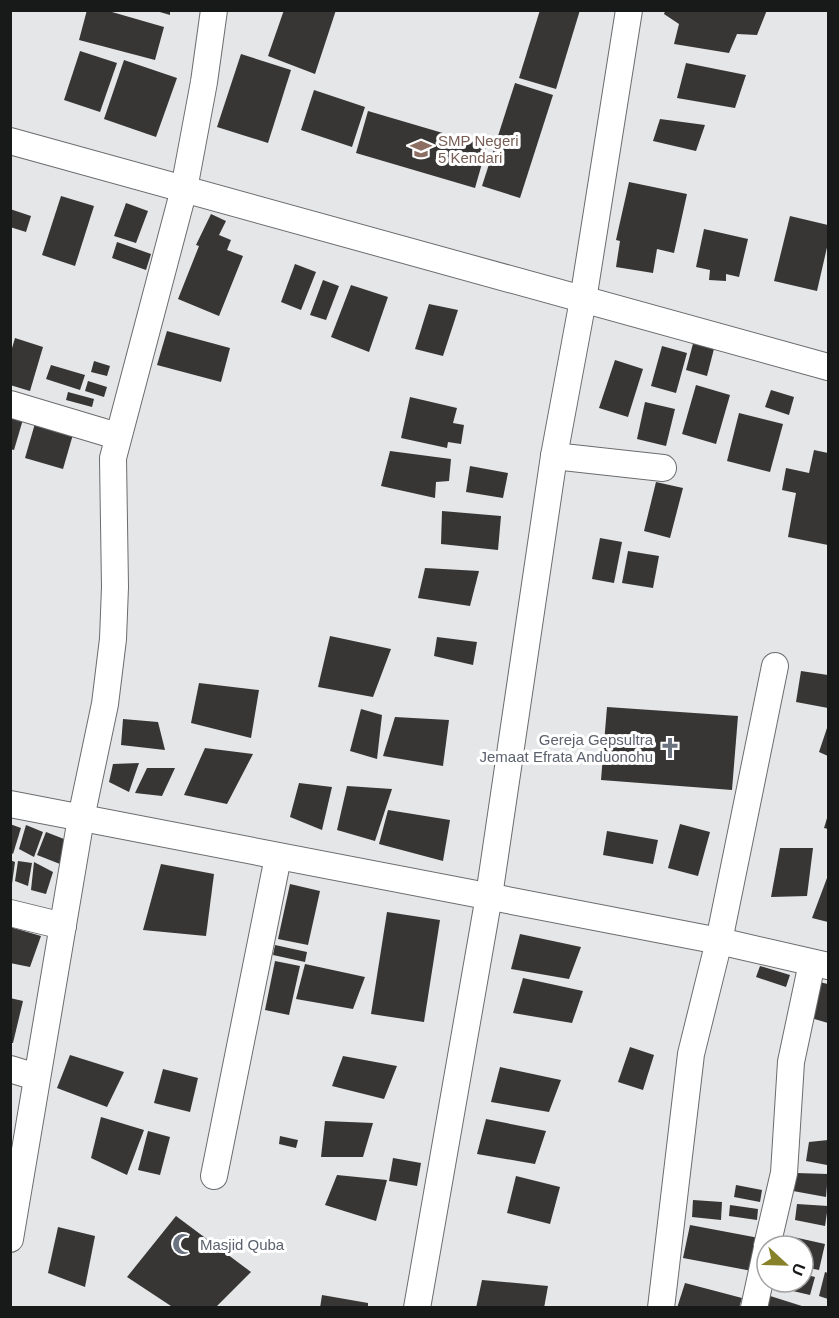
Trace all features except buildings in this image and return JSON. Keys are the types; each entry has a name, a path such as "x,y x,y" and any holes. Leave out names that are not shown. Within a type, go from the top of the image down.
{"street":[{"path":"10,1239 81,818 105,704 113,639 113,458 184,189 204,82 214,10"},
{"path":"417,1308 489,897 554,456 584,300 629,10"},
{"path":"10,141 828,367"},
{"path":"10,404 117,436"},
{"path":"554,456 663,468"},
{"path":"661,1308 691,1054 719,940 775,666"},
{"path":"10,804 719,940 820,964 791,1062 784,1173 770,1234"},
{"path":"214,1176 278,857"},
{"path":"10,913 63,927"},
{"path":"10,1070 36,1077"}],"place":[{"name":"SMP Negeri 5 Kendari","path":"421,149"},
{"name":"Gereja Gepsultra Jemaat Efrata Anduonohu","path":"670,748"},
{"name":"Masjid Quba","path":"183,1244"}]}
